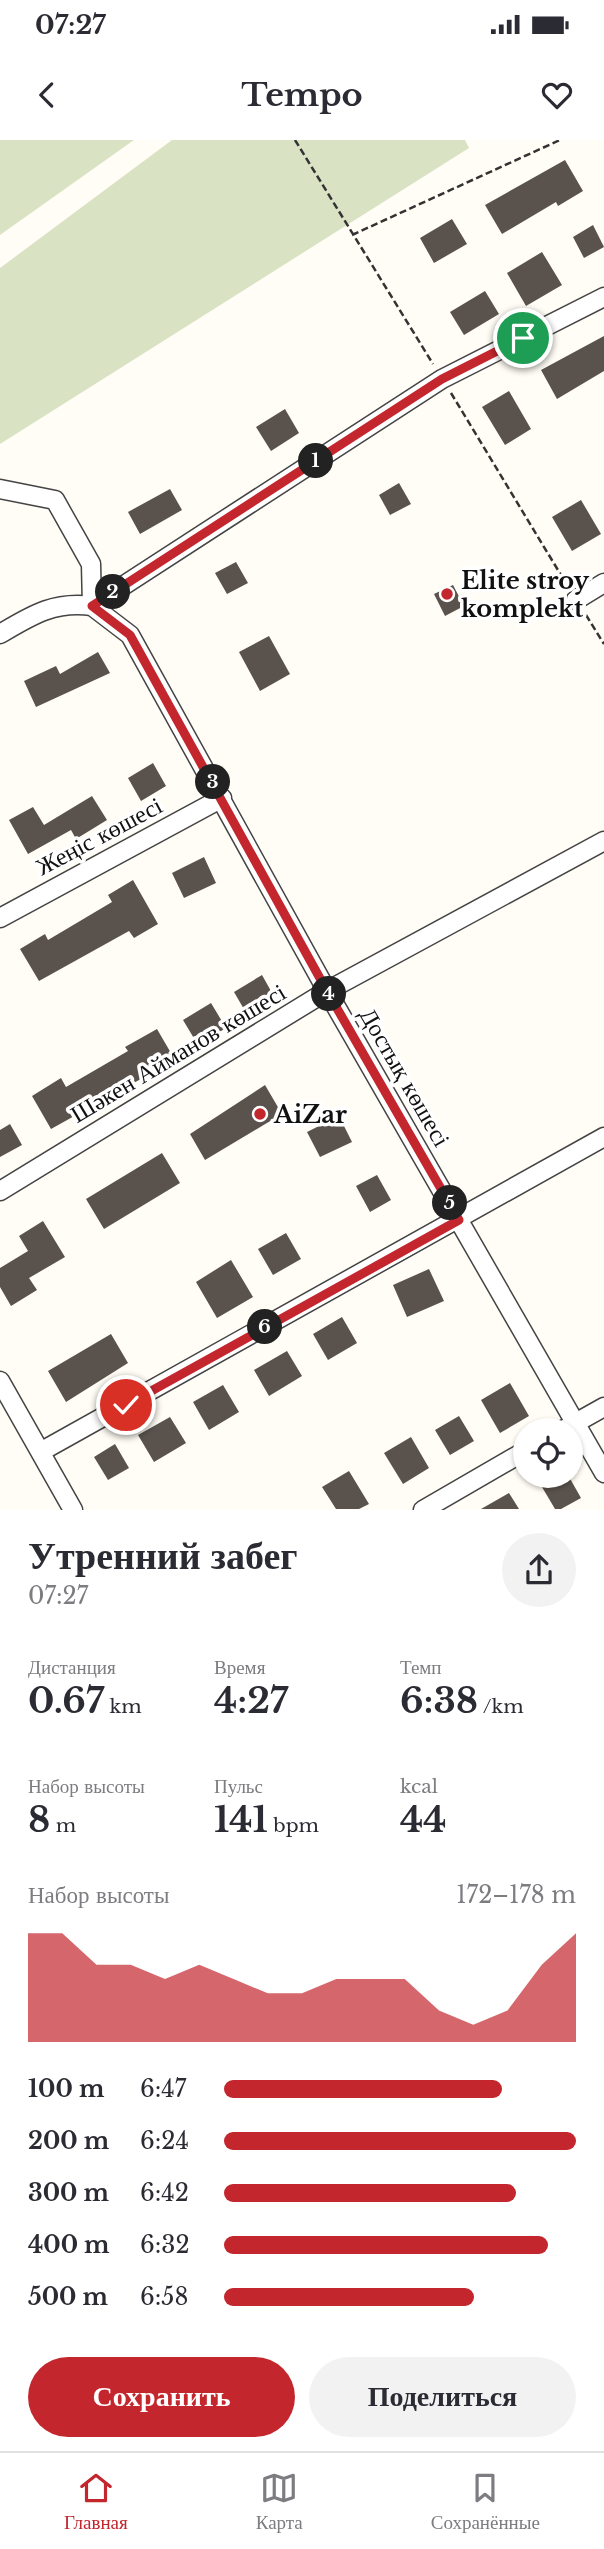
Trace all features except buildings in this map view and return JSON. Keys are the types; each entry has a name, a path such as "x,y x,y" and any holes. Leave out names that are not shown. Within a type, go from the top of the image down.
{"street":[{"path":"0,634 33,614 68,603 92,606 442,379 604,297"},
{"path":"0,489 55,500 91,564 92,606"},
{"path":"576,600 604,583"},
{"name":"Достық көшесі","path":"92,606 130,635 327,991 459,1220 565,1418"},
{"name":"Жеңіс көшесі","path":"0,918 222,798"},
{"name":"Шәкен Айманов көшесі","path":"0,1191 327,991 604,841"},
{"path":"42,1451 604,1137"},
{"path":"0,1381 74,1510"},
{"path":"583,1418 604,1407"},
{"name":"Достық көшесі","path":"583,1445 604,1473"},
{"path":"423,1510 513,1458"}],"path":[{"path":"352,235 560,140"}],"green space":[{"path":"0,140 134,140 0,235"},
{"path":"172,140 465,140 469,148 0,444 0,268"}],"place":[{"name":"Elite stroy komplekt","path":"447,594"},
{"name":"AiZar","path":"260,1114"}],"route":[{"path":"126,1405 459,1220 327,991 130,635 92,606 442,379 523,338"}]}
